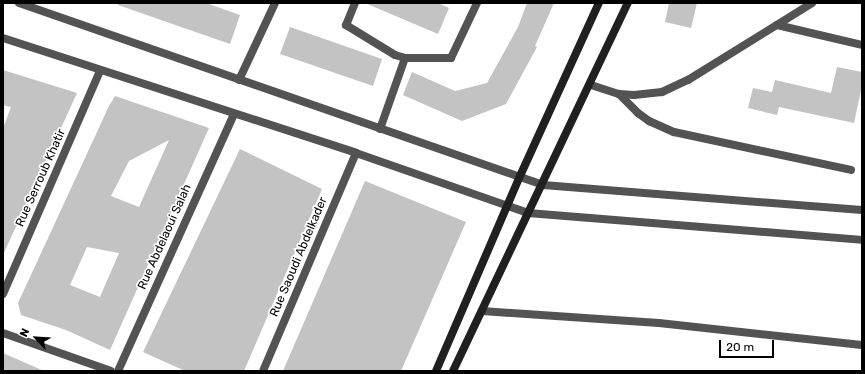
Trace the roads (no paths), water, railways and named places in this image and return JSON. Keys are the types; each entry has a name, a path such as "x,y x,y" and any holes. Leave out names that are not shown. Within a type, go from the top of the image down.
{"main road":[{"path":"436,371 520,176 599,3"},
{"path":"453,371 528,213 543,185 628,3"}],"street":[{"path":"19,3 543,185 862,210"},
{"path":"239,80 275,3"},
{"path":"355,3 346,25 395,55 406,58 451,58 477,3"},
{"path":"591,84 619,94 648,94 675,87 812,3"},
{"path":"777,25 862,45"},
{"path":"3,38 100,71 356,153 528,213 862,240"},
{"path":"380,129 406,58"},
{"name":"Rue Serroub Khatir","path":"3,294 100,71"},
{"path":"619,94 638,114 649,121 674,132 850,170"},
{"name":"Rue Abdelaoui Salah","path":"118,371 234,114"},
{"name":"Rue Saoudi Abdelkader","path":"263,371 356,153"},
{"path":"482,311 659,324 862,345"},
{"path":"3,334 110,371"}]}
